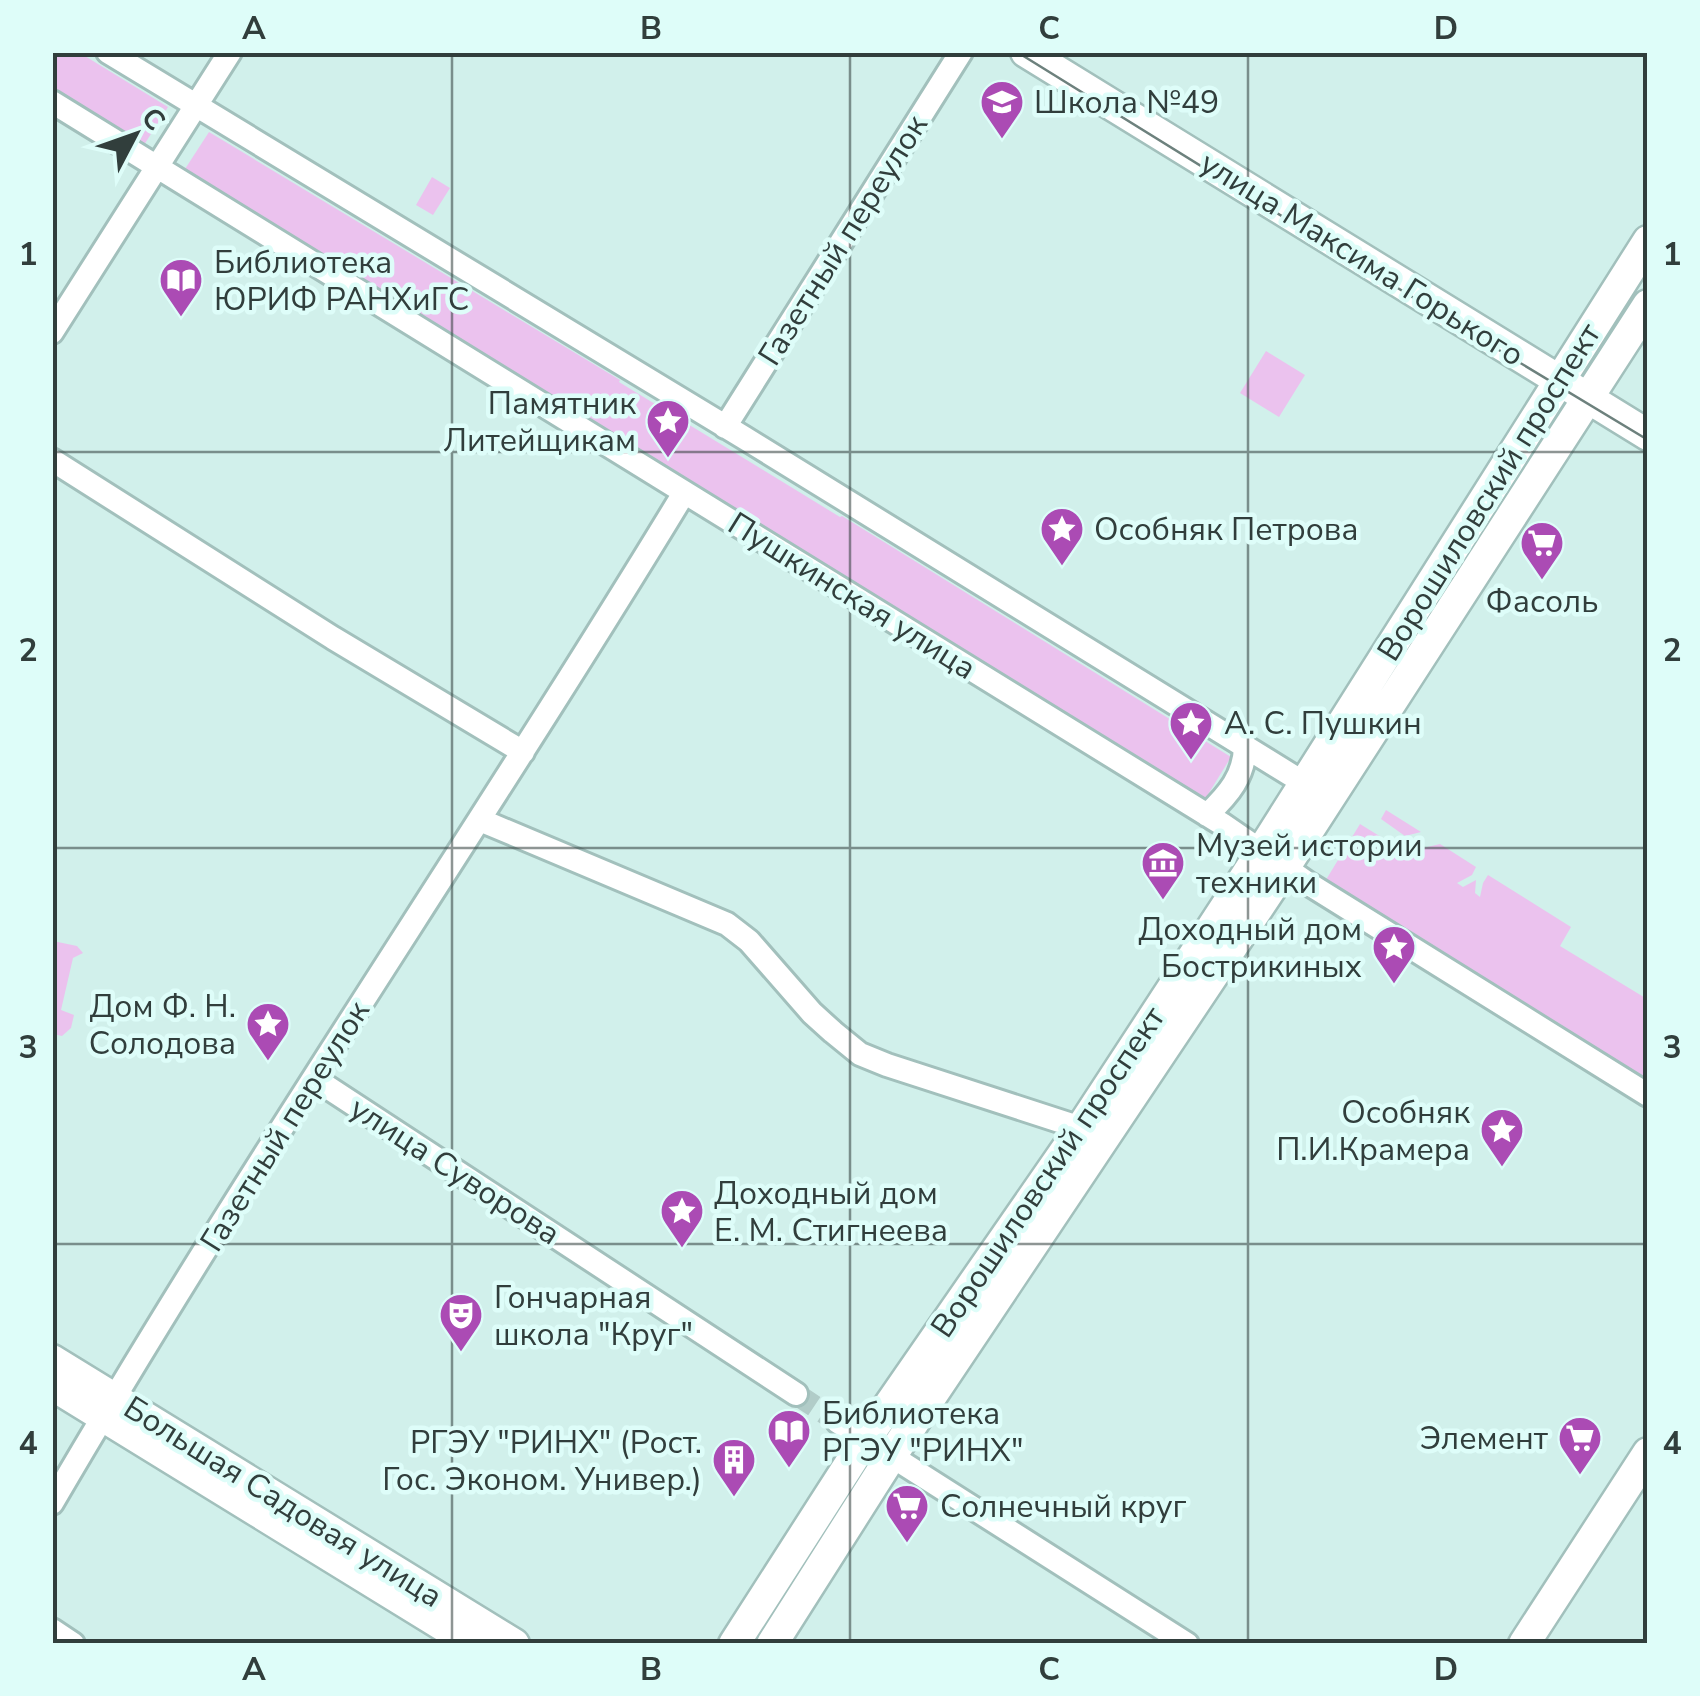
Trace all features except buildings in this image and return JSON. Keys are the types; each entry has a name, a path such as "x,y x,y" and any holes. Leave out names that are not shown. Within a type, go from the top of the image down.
{"main road":[{"name":"улица Максима Горького","path":"1026,52 1648,434"},
{"name":"Ворошиловский проспект","path":"1317,791 1559,381 1648,241"},
{"name":"Ворошиловский проспект","path":"734,1644 878,1448 1317,791 1588,399 1648,304"},
{"name":"Ворошиловский проспект","path":"772,1644 878,1448 1081,1128 1272,860"},
{"name":"Большая Садовая улица","path":"52,1360 109,1407 473,1644"},
{"name":"Большая Садовая улица","path":"52,1385 109,1407 514,1644"},
{"path":"1524,1644 1648,1453"}],"street":[{"path":"108,52 1317,791"},
{"path":"52,332 230,52"},
{"name":"Газетный переулок","path":"725,426 961,52"},
{"name":"Пушкинская улица","path":"52,102 1207,815 1272,860 1648,1095"},
{"path":"52,460 522,752"},
{"name":"Газетный переулок","path":"52,1502 684,493"},
{"path":"1207,815 1233,788 1245,760 1245,745"},
{"path":"480,820 739,931 812,1013 860,1054 1081,1128"},
{"name":"улица Суворова","path":"315,1079 796,1394"},
{"path":"838,1422 1187,1644"},
{"path":"52,1630 73,1644"}],"shaded area":[{"path":"52,53 80,53 168,107 144,145 53,88"},
{"path":"209,132 1231,757 1204,801 185,169"},
{"path":"432,177 450,188 433,215 416,205"},
{"path":"1266,351 1305,375 1279,417 1240,393"},
{"path":"1386,810 1421,832 1405,836 1381,819"},
{"path":"1360,824 1415,858 1415,850 1440,844 1476,867 1472,875 1457,883 1463,887 1476,880 1475,893 1480,897 1488,875 1571,927 1560,946 1647,999 1647,1081 1324,883"},
{"path":"53,941 77,946 83,953 73,958 61,1010 74,1015 71,1028 62,1036 53,1034"}],"tunnel":[{"path":"796,1394 838,1422"}],"tram line":[{"path":"1017,52 1648,440"}],"place":[{"name":"Школа №49","path":"1002,140"},
{"name":"Библиотека ЮРИФ РАНХиГС","path":"181,318"},
{"name":"Памятник Литейщикам","path":"668,459"},
{"name":"Особняк Петрова","path":"1062,567"},
{"name":"Фасоль","path":"1542,581"},
{"name":"А. С. Пушкин","path":"1191,761"},
{"name":"Музей истории техники","path":"1163,901"},
{"name":"Доходный дом Бострикиных","path":"1394,985"},
{"name":"Дом Ф. Н. Солодова","path":"268,1062"},
{"name":"Особняк П.И.Крамера","path":"1502,1168"},
{"name":"Доходный дом Е. М. Стигнеева","path":"682,1249"},
{"name":"Гончарная школа \"Круг\"","path":"461,1353"},
{"name":"Библиотека РГЭУ \"РИНХ\"","path":"789,1469"},
{"name":"Элемент","path":"1580,1476"},
{"name":"РГЭУ \"РИНХ\" (Рост. Гос. Эконом. Универ.)","path":"734,1498"},
{"name":"Солнечный круг","path":"907,1544"}]}
